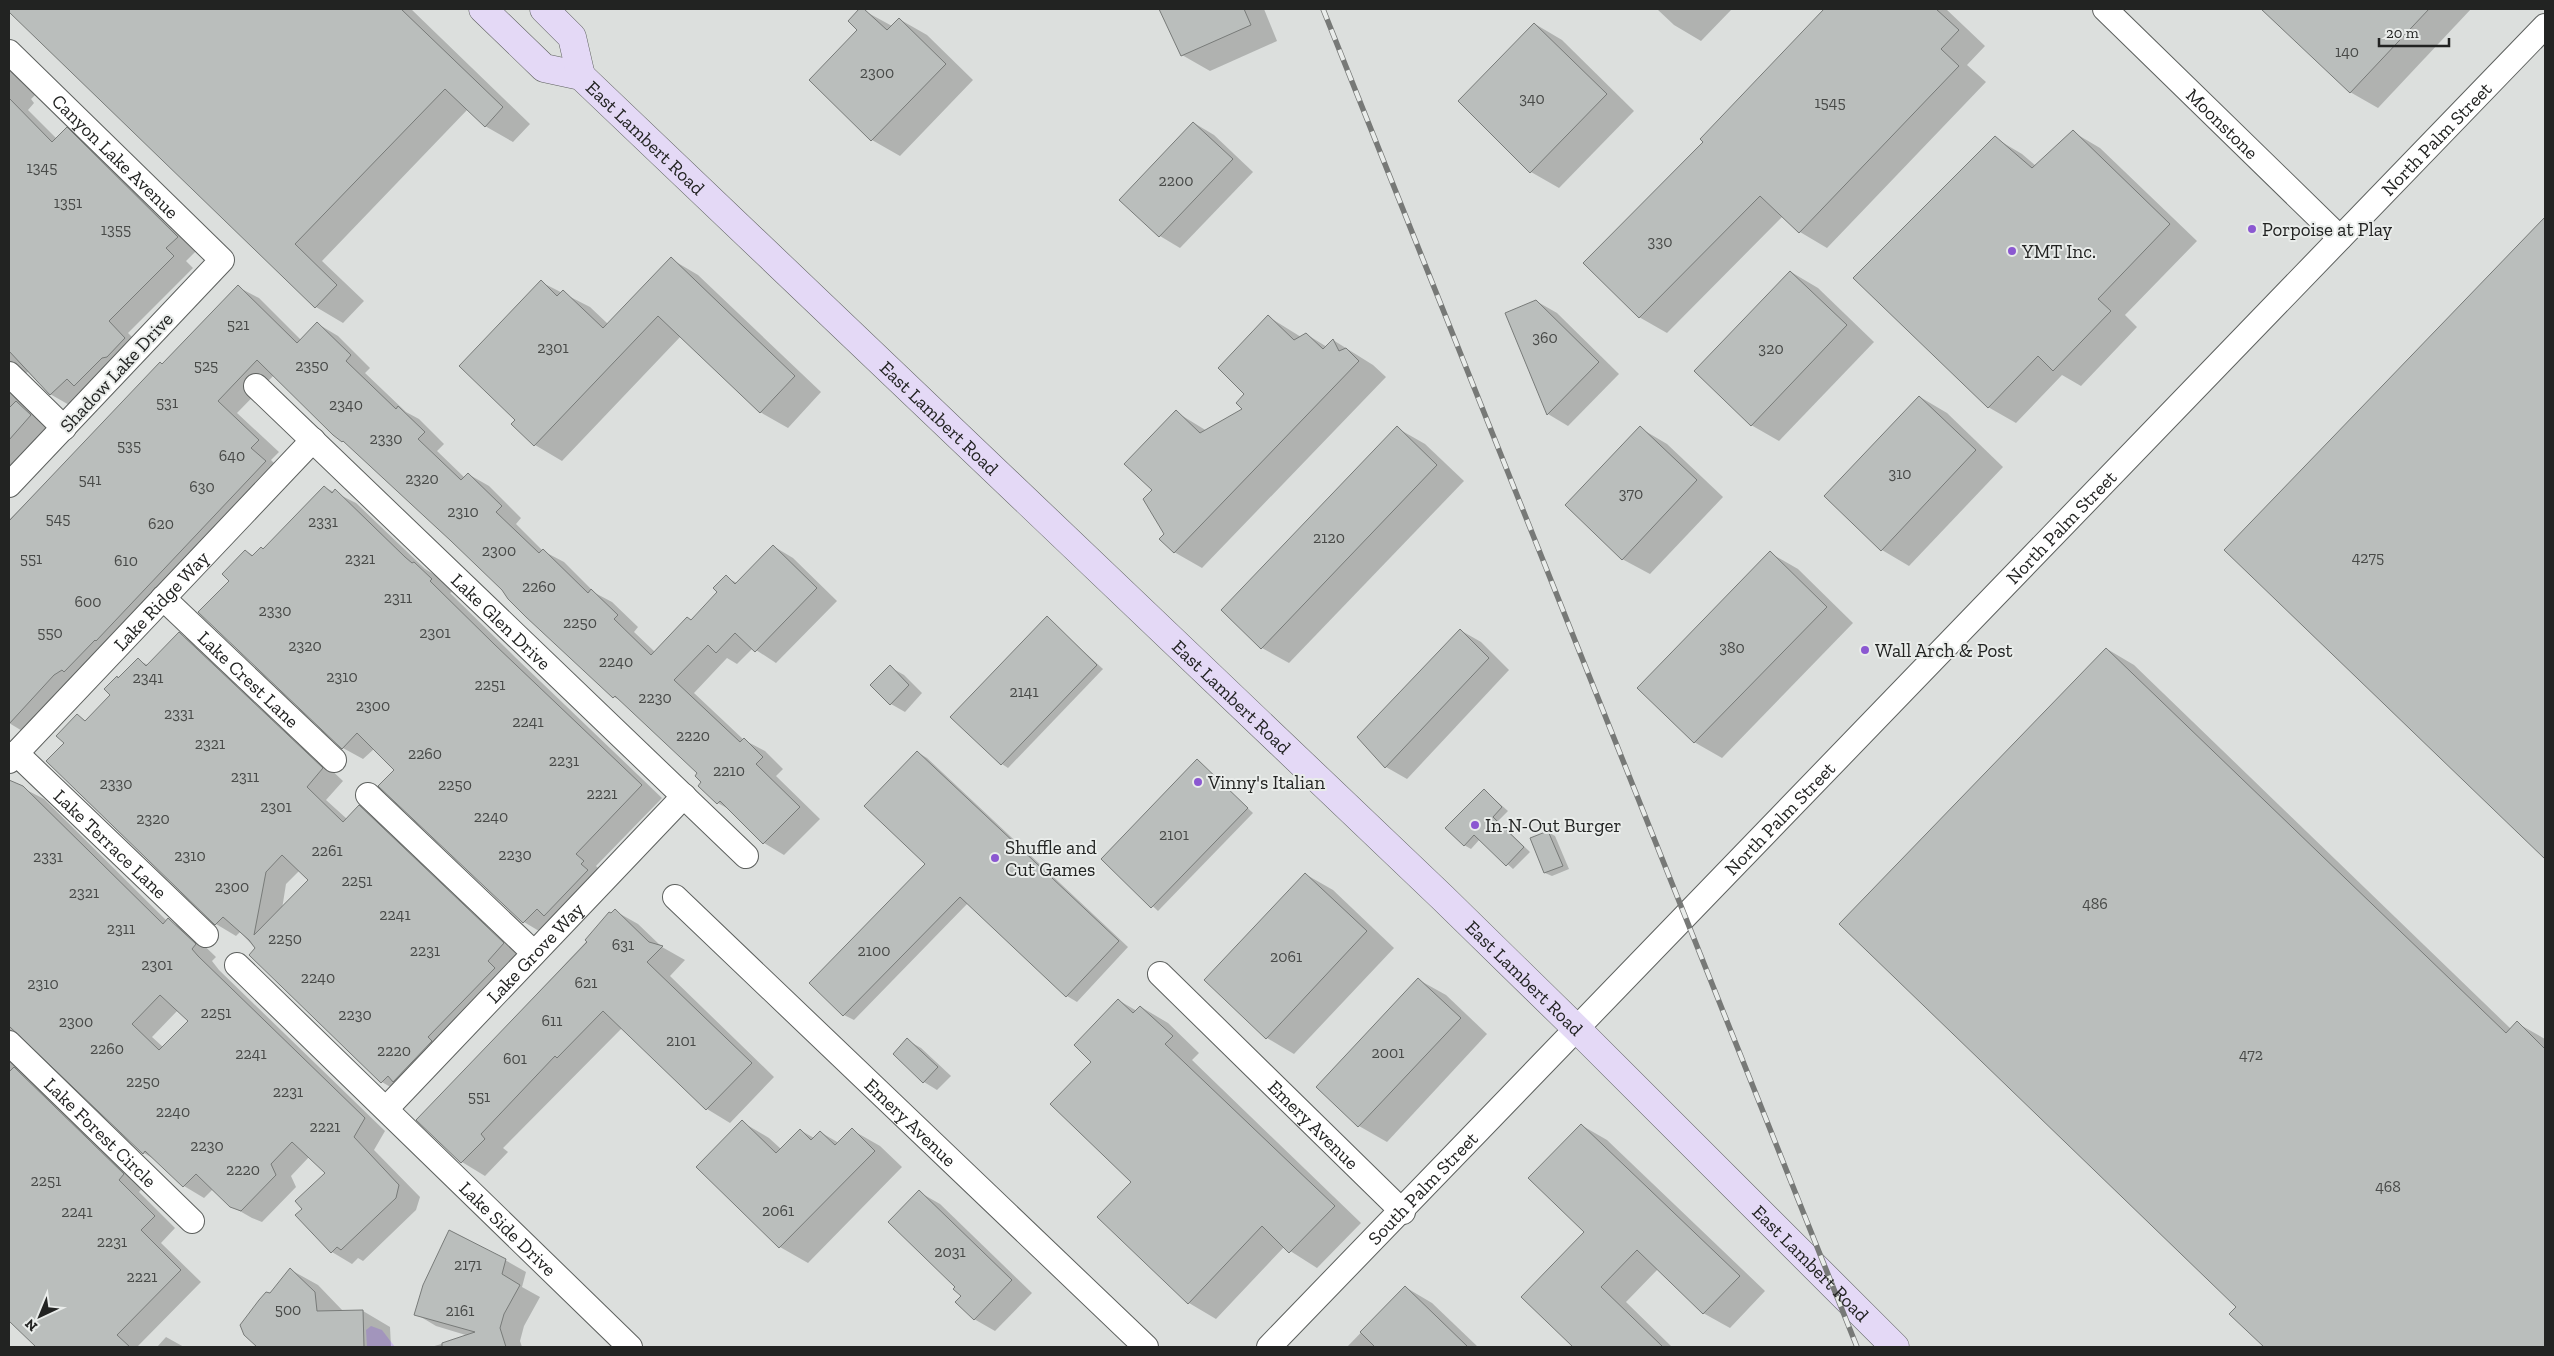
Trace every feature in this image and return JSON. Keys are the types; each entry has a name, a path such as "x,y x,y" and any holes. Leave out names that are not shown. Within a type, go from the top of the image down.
{"main road":[{"name":"East Lambert Road","path":"483,9 544,68 582,76 1578,1030 1895,1347"},
{"name":"East Lambert Road","path":"544,9 572,36 582,76"}],"street":[{"name":"Moonstone","path":"2105,9 2340,238"},
{"name":"North Palm Street","path":"1578,1030 2545,26"},
{"name":"Canyon Lake Avenue","path":"9,52 222,260"},
{"name":"Shadow Lake Drive","path":"9,484 222,260"},
{"path":"9,374 64,428"},
{"name":"Lake Glen Drive","path":"256,386 746,856"},
{"name":"Lake Ridge Way","path":"13,757 313,440"},
{"name":"Lake Crest Lane","path":"163,598 334,760"},
{"name":"Lake Terrace Lane","path":"13,757 206,935"},
{"path":"368,795 534,954"},
{"name":"Lake Grove Way","path":"386,1109 684,796"},
{"name":"Emery Avenue","path":"675,897 1146,1347"},
{"path":"238,965 386,1109"},
{"name":"Emery Avenue","path":"1160,974 1402,1212"},
{"name":"South Palm Street","path":"1269,1347 1578,1030"},
{"name":"Lake Forest Circle","path":"9,1043 192,1221"},
{"name":"Lake Side Drive","path":"386,1109 630,1347"}],"shaded area":[{"path":"371,1326 382,1330 395,1347 367,1347 366,1330"}],"building":[{"path":"9,9 401,9 503,107 485,127 445,89 295,244 337,285 315,308 9,12"},
{"path":"859,9 864,9 887,30 899,18 946,64 871,141 809,80 857,30 848,21"},
{"path":"1159,9 1244,9 1251,25 1181,56"},
{"path":"1824,9 1936,9 1959,30 1941,49 1959,66 1799,233 1760,196 1639,318 1583,263 1703,142 1700,139"},
{"path":"2261,9 2429,9 2350,93"},
{"path":"1534,23 1607,94 1530,173 1458,101"},
{"path":"9,98 52,142 67,127 178,237 166,248 174,256 109,321 125,338 74,386 67,379 50,395 9,351"},
{"path":"1193,122 1233,159 1159,237 1119,200"},
{"name":"YMT Inc.","path":"2073,130 2170,224 2098,299 2111,311 2053,371 2038,356 1988,408 1853,278 1995,136 2032,168"},
{"path":"2545,217 2545,859 2224,550"},
{"path":"671,257 795,376 760,413 658,316 534,446 511,424 515,420 459,366 541,280 557,296 563,290 603,328"},
{"path":"1790,271 1847,325 1751,426 1694,371"},
{"path":"238,285 297,343 317,322 351,355 346,361 396,409 398,406 425,432 418,439 461,480 468,473 502,506 496,512 539,553 543,549 588,593 591,589 618,615 614,619 651,655 687,617 691,620 717,592 713,588 726,575 735,584 773,545 817,588 755,652 735,633 716,653 708,645 674,680 740,742 744,738 763,757 756,764 800,807 763,844 720,801 717,804 698,786 701,782 695,776 697,773 615,696 613,698 526,617 502,590 451,541 343,441 333,435 257,360 218,401 259,440 251,448 266,461 96,641 64,672 62,670 54,675 9,724 9,521 160,362 162,364"},
{"path":"1536,300 1599,362 1547,415 1505,313"},
{"path":"1268,315 1294,340 1306,333 1323,349 1333,339 1339,351 1346,348 1359,361 1174,553 1159,539 1164,534 1143,499 1152,490 1124,464 1176,410 1200,433 1242,409 1236,403 1244,394 1218,368"},
{"path":"1919,396 1976,450 1881,551 1824,496"},
{"path":"16,401 31,415 9,440 9,408"},
{"path":"1397,426 1437,465 1261,649 1221,610"},
{"path":"1640,426 1697,480 1622,560 1565,505"},
{"path":"324,486 332,493 335,489 405,557 412,563 414,562 432,579 430,581 495,645 642,785 576,854 584,861 581,864 588,870 544,916 537,909 523,923 378,786 394,770 357,733 342,749 198,612 229,581 222,574 245,550 252,556 261,547 263,549"},
{"path":"1770,551 1827,607 1694,743 1637,688"},
{"path":"1047,616 1097,665 1001,765 950,717"},
{"path":"1460,629 1489,658 1385,768 1357,737"},
{"path":"179,632 323,768 307,787 343,822 359,805 504,943 488,961 495,968 428,1037 432,1041 393,1082 388,1076 381,1083 249,955 255,948 249,940 223,917 215,925 46,761 64,743 56,736 77,714 85,721 110,695 104,689 117,676 118,678 138,658 146,666","holes":["282,855 308,880 254,935 266,872"]},
{"path":"2106,648 2506,1033 2517,1021 2545,1049 2545,1347 2264,1347 2229,1314 2236,1307 1839,924"},
{"path":"890,665 909,685 890,705 870,685"},
{"path":"917,751 1119,941 1066,997 960,897 843,1016 809,983 925,864 864,806"},
{"path":"1197,759 1248,808 1151,908 1101,859"},
{"path":"9,780 23,786 163,924 168,918 196,944 192,949 198,956 365,1118 354,1137 399,1185 396,1198 341,1250 337,1247 331,1253 295,1215 302,1209 295,1201 325,1173 292,1142 271,1164 276,1175 241,1211 230,1207 196,1174 183,1187 145,1151 143,1154 9,1026","holes":["160,995 188,1021 159,1050 132,1024"]},
{"name":"In-N-Out Burger","path":"1484,789 1502,807 1493,817 1524,847 1506,866 1474,835 1464,846 1445,828"},
{"path":"1548,831 1563,866 1544,873 1530,838"},
{"path":"1305,873 1367,931 1266,1039 1204,980"},
{"path":"615,909 649,942 663,946 647,962 752,1063 706,1110 603,1011 557,1058 555,1056 481,1134 485,1139 461,1163 416,1120 587,942 585,940 609,912 611,913"},
{"path":"1418,978 1461,1018 1358,1127 1316,1087"},
{"path":"1118,999 1133,1013 1140,1006 1173,1036 1165,1044 1335,1206 1289,1253 1262,1226 1188,1304 1097,1217 1131,1182 1050,1104 1091,1062 1074,1045"},
{"path":"907,1038 938,1067 923,1083 893,1054"},
{"path":"14,1067 124,1174 119,1180 155,1216 141,1230 181,1270 117,1335 130,1347 36,1347 9,1321 9,1072"},
{"path":"742,1120 776,1153 800,1129 811,1140 820,1131 835,1145 852,1128 875,1151 779,1248 696,1167"},
{"path":"1581,1124 1740,1276 1703,1314 1637,1250 1601,1287 1663,1347 1573,1347 1521,1297 1584,1232 1528,1178"},
{"path":"919,1190 1012,1280 974,1320 955,1302 961,1296 953,1289 955,1287 888,1222"},
{"path":"449,1230 506,1259 502,1274 520,1285 504,1314 500,1328 506,1347 442,1347 442,1343 475,1332 414,1315 423,1285"},
{"path":"290,1268 315,1292 317,1311 363,1310 364,1347 257,1347 244,1335 240,1325 266,1292 270,1293"},
{"path":"1405,1286 1468,1347 1375,1347 1360,1332"}],"railway":[{"path":"1323,9 1857,1347"}],"place":[{"name":"Porpoise at Play","path":"2252,229"},
{"name":"YMT Inc.","path":"2012,251"},
{"name":"Wall Arch & Post","path":"1865,650"},
{"name":"Vinny's Italian","path":"1198,782"},
{"name":"In-N-Out Burger","path":"1475,825"},
{"name":"Shuffle and Cut Games","path":"995,858"}]}
